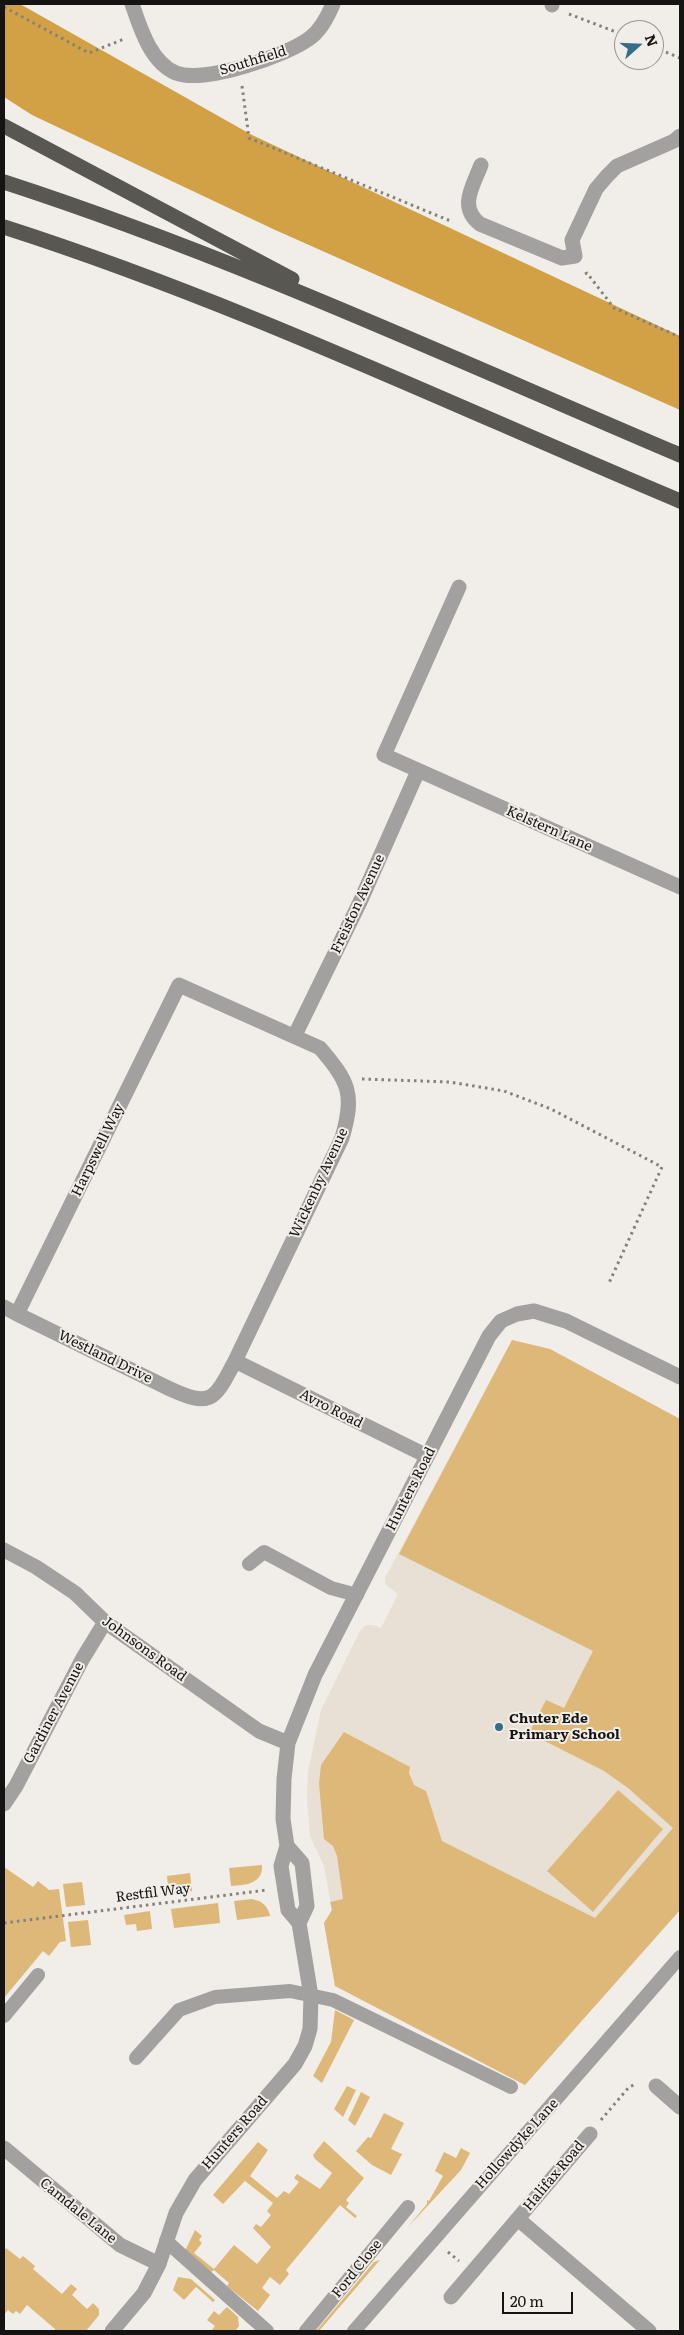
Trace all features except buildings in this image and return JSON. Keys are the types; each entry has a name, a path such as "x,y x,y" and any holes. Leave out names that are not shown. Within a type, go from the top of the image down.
{"highway":[{"path":"4,126 374,323"},
{"path":"4,182 218,258 680,455"},
{"path":"4,226 190,294 352,360 680,502"}],"street":[{"name":"Southfield","path":"132,4 142,32 164,65 176,72 189,75 240,68 296,47 312,37 323,24 333,4"},
{"path":"481,165 467,201 470,213 474,219 480,224 562,258 575,256 572,240 596,189 607,176 617,166 674,141 680,136"},
{"name":"Kelstern Lane","path":"459,587 384,756 680,887"},
{"name":"Freiston Avenue","path":"295,1035 360,902 418,770"},
{"name":"Wickenby Avenue","path":"179,986 295,1035 320,1048 337,1067 350,1097 349,1114 342,1138 235,1361 218,1392 207,1399"},
{"name":"Harpswell Way","path":"11,1311 179,986"},
{"name":"Westland Drive","path":"11,1311 192,1399 207,1399"},
{"name":"Hunters Road","path":"112,2331 144,2293 158,2264 176,2213 195,2180 295,2064 305,2046 310,2029 311,1996 299,1923 288,1910 281,1866 287,1846 283,1818 283,1799 288,1743 315,1676 489,1336 501,1321 516,1314 534,1311 566,1321 680,1377"},
{"name":"Avro Road","path":"235,1361 427,1456"},
{"name":"Johnsons Road","path":"4,1550 36,1567 74,1593 104,1622 258,1731 288,1743"},
{"name":"Gardiner Avenue","path":"4,1804 16,1786 104,1622"},
{"name":"Hunters Road","path":"287,1846 302,1863 307,1906 299,1923"},
{"path":"656,2086 680,2107"},
{"name":"Halifax Road","path":"451,2297 590,2134"},
{"name":"Camdale Lane","path":"4,2148 106,2235 137,2255 158,2264"},
{"name":"Halifax Road","path":"518,2219 649,2331"}],"lane":[{"path":"249,1564 264,1552 331,1588 357,1595"},
{"name":"Hollowdyke Lane","path":"354,2331 680,1957"},
{"path":"4,2016 38,1976"},
{"path":"136,2058 179,2010 215,1997 290,1991 333,2000 511,2087"},
{"name":"Ford Close","path":"306,2331 408,2207"},
{"path":"166,2241 267,2331"}],"path":[{"path":"552,5 614,31"},
{"path":"4,7 89,53 142,32"},
{"path":"664,51 680,58"},
{"path":"240,68 249,138 455,223"},
{"path":"580,275 587,273 614,308 680,337"},
{"path":"344,1081 368,1079 450,1082 504,1091 551,1109 662,1168 609,1283"},
{"name":"Restfil Way","path":"4,1923 284,1888"},
{"path":"590,2134 629,2088 648,2082 656,2086"},
{"path":"434,2238 472,2273"}],"shaded area":[{"path":"4,4 20,4 252,135 680,336 680,410 273,229 32,115 4,97"},
{"name":"Chuter Ede Primary School","path":"512,1340 550,1349 680,1419 680,1910 525,2085 335,1986 324,1923 332,1910 324,1866 310,1836 307,1798 308,1771 321,1710 361,1629 366,1625 381,1628 398,1594 385,1584 385,1578"},
{"name":"Chuter Ede Primary School","path":"512,1340 550,1349 680,1419 680,1910 525,2085 335,1986 324,1923 332,1910 330,1902 343,1899 337,1856 333,1846 324,1839 319,1784 321,1765 344,1732 410,1767 409,1773 414,1785 426,1791 442,1841 595,1918 673,1828 628,1788 604,1771 529,1733 546,1700 564,1708 593,1651 399,1554"},
{"path":"618,1790 663,1829 593,1912 547,1871"},
{"path":"262,1865 262,1871 257,1880 248,1884 231,1886 229,1868"},
{"path":"4,1867 33,1887 38,1881 49,1890 59,1889 66,1941 60,1942 49,1956 43,1951 4,1998"},
{"path":"190,1873 192,1891 169,1894 167,1876"},
{"path":"82,1882 85,1905 66,1907 63,1884"},
{"path":"252,1899 264,1904 270,1916 237,1920 234,1901"},
{"path":"218,1903 220,1923 174,1928 171,1909"},
{"path":"150,1911 152,1929 137,1931 136,1924 126,1925 124,1915"},
{"path":"88,1920 91,1945 71,1947 68,1922"},
{"path":"335,2010 354,2020 322,2083 313,2076 331,2042"},
{"path":"347,2086 356,2090 343,2117 334,2109"},
{"path":"361,2092 370,2097 355,2126 348,2120"},
{"path":"384,2113 404,2123 391,2149 402,2154 391,2175 372,2165 356,2151 368,2137 371,2138"},
{"path":"324,2141 364,2178 346,2200 349,2203 346,2207 357,2216 355,2218 340,2205 286,2270 289,2274 280,2285 270,2277 262,2288 270,2295 258,2311 227,2286 229,2283 214,2270 211,2272 185,2251 195,2230 202,2236 199,2240 202,2243 194,2253 214,2269 234,2245 257,2264 271,2247 253,2228 256,2224 261,2227 271,2215 267,2211 273,2203 245,2181 223,2204 213,2195 258,2142 268,2150 250,2176 277,2198 284,2191 289,2194 299,2182 294,2178 297,2174 320,2189 332,2173 315,2159 313,2155"},
{"path":"461,2148 470,2153 461,2170 407,2228 427,2204 427,2200 429,2201 443,2176 435,2171 444,2152 456,2158"},
{"path":"6,2248 20,2259 23,2256 35,2266 33,2269 62,2294 71,2284 77,2289 72,2295 87,2309 93,2303 99,2309 99,2315 86,2331 54,2331 55,2329 27,2305 20,2314 16,2311 13,2314 8,2310 4,2315 4,2251"},
{"path":"380,2260 319,2331 316,2331 374,2262"},
{"path":"178,2277 191,2279 215,2300 213,2302 196,2287 184,2300 173,2290"},
{"path":"227,2307 238,2317 239,2326 235,2331 211,2331 215,2326 207,2320 214,2311 219,2315"}],"place":[{"name":"Chuter Ede Primary School","path":"499,1727"}]}
